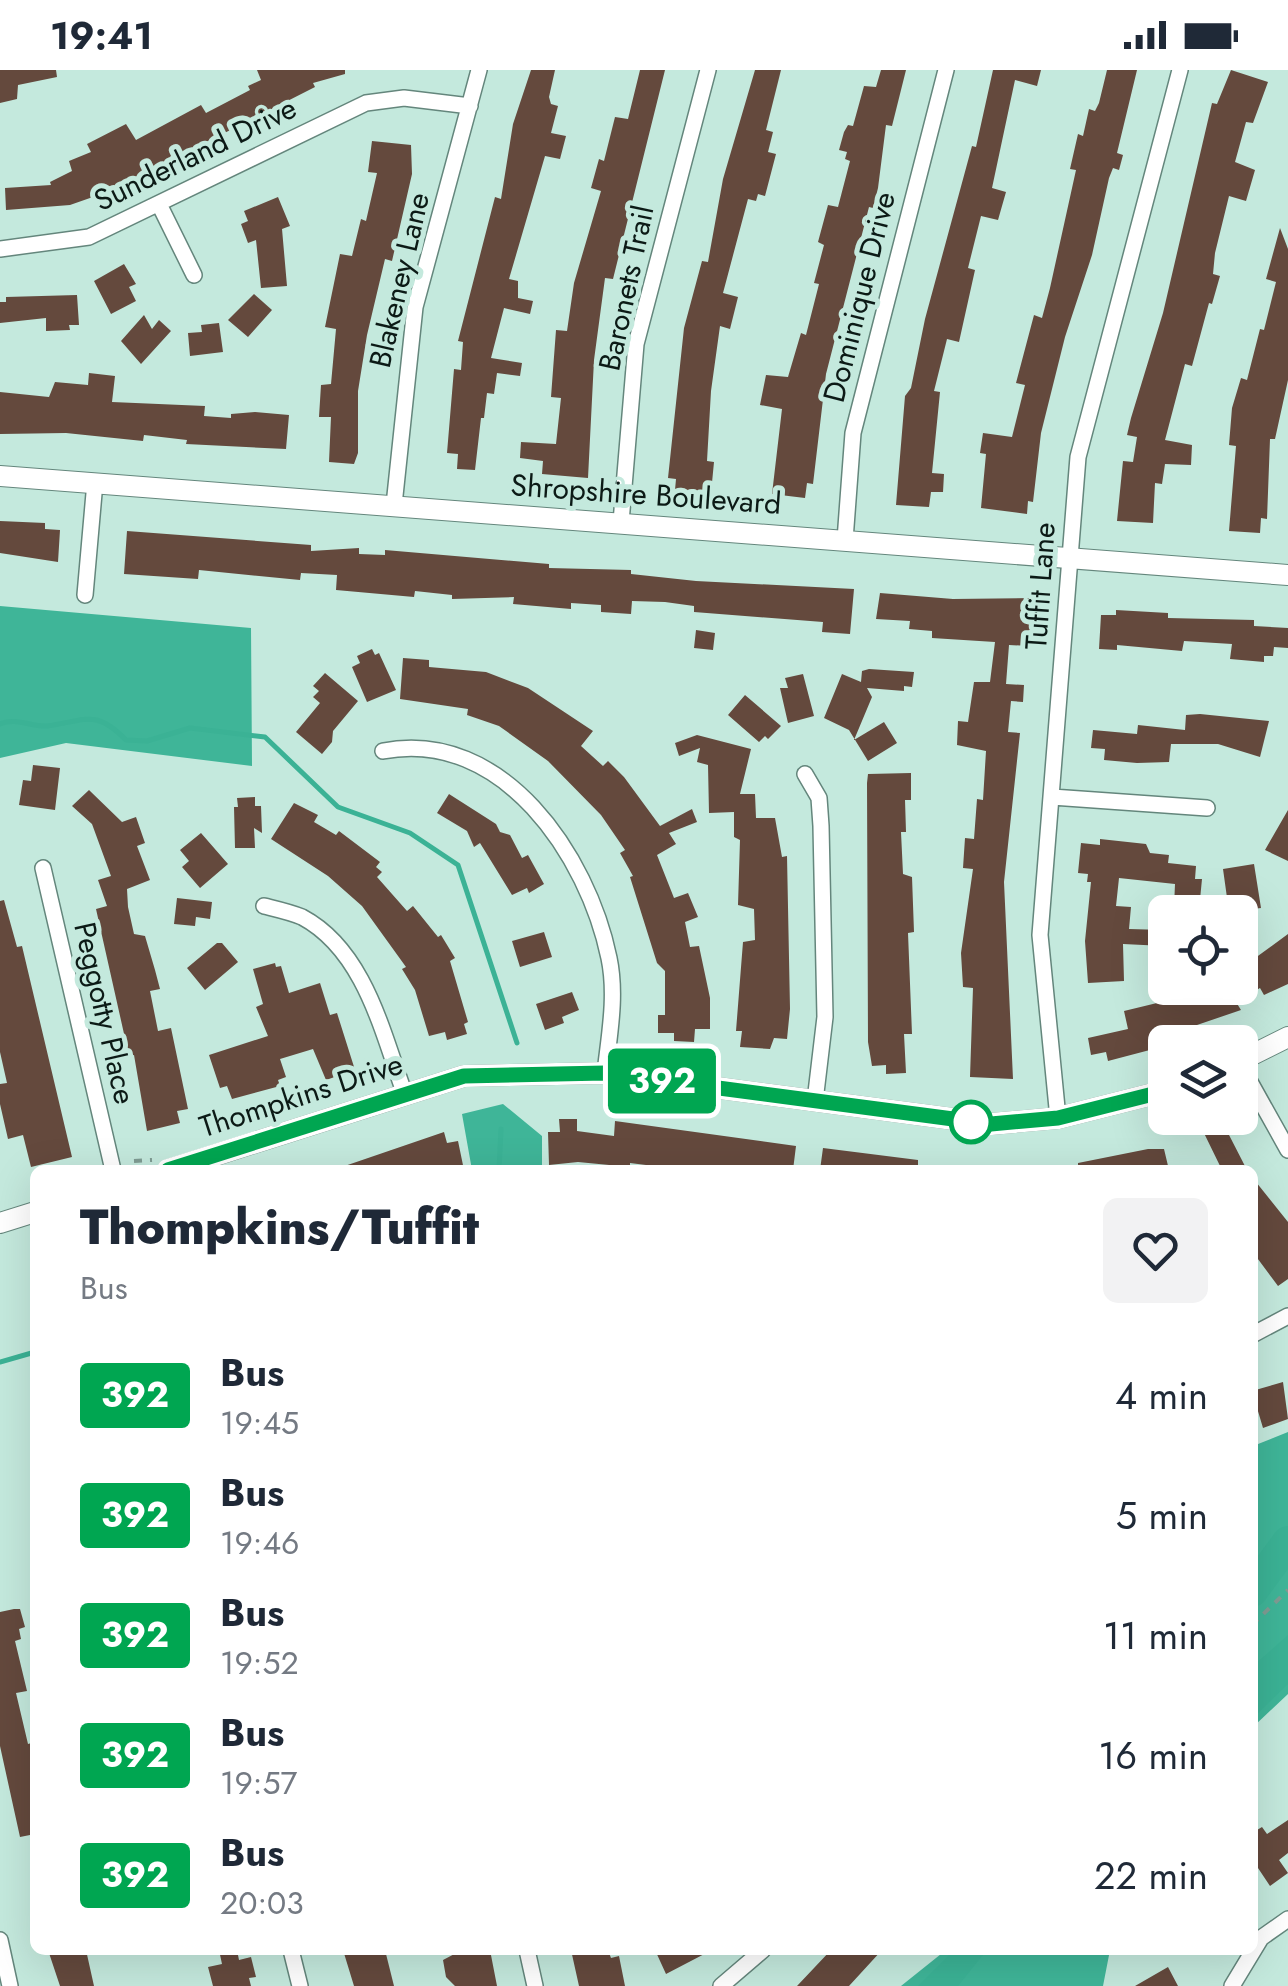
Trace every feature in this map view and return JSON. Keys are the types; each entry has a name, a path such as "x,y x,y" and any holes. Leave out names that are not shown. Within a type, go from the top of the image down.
{"street":[{"name":"Blakeney Lane","path":"394,505 404,379 416,308 479,70"},
{"name":"Baronets Trail","path":"621,522 636,344 708,70"},
{"name":"Dominique Drive","path":"845,540 853,434 946,70"},
{"name":"Tuffit Lane","path":"1058,1118 1040,935 1078,458 1180,70"},
{"name":"Sunderland Drive","path":"0,249 88,237 366,103 404,98 470,106"},
{"path":"159,204 194,275"},
{"name":"Shropshire Boulevard","path":"0,476 1288,576"},
{"path":"85,595 95,482"},
{"path":"384,751 414,746 442,751 522,796 555,828 580,874 610,960 612,998 605,1073"},
{"path":"805,774 819,798 822,826 825,1017 815,1101"},
{"path":"1052,797 1207,808"},
{"name":"Peggotty Place","path":"43,868 113,1165"},
{"path":"264,906 302,918 336,945 360,978 404,1092"},
{"path":"1258,1053 1288,1037"},
{"name":"Thompkins Drive","path":"183,1165 464,1076 605,1073 991,1124 1058,1118 1148,1095"},
{"path":"1258,1095 1288,1150"},
{"path":"0,1223 30,1214"},
{"path":"1258,1332 1288,1316"},
{"path":"1258,1943 1288,1919"},
{"path":"0,1940 10,1986"},
{"path":"292,1955 300,1986"},
{"path":"528,1955 536,1986"},
{"path":"721,1986 757,1955"},
{"path":"1232,1986 1251,1955"}],"path":[{"path":"1258,1619 1288,1590"}],"shaded area":[{"path":"0,606 251,628 252,766 66,743 0,758"},
{"path":"503,1104 542,1136 542,1165 471,1165 462,1114"},
{"path":"1288,1432 1288,1694 1258,1722 1258,1444"},
{"path":"1288,1635 1288,1684 1258,1713 1258,1662"},
{"path":"940,1955 1109,1955 1103,1986 901,1986"},
{"path":"949,1955 983,1955 958,1986 918,1986"}],"building":[{"path":"0,70 56,70 57,77 18,85 17,99 0,103"},
{"path":"257,70 345,70 345,74 313,83 315,87 110,191 70,205 6,210 5,188 51,185 50,182 72,171 69,161 91,152 87,144 126,124 136,140 201,105 206,113 250,90 248,86 261,80"},
{"path":"531,70 555,70 549,97 551,104 558,106 551,133 566,136 560,159 545,156 509,279 518,281 518,298 533,301 530,314 504,308 491,358 522,363 520,376 497,373 494,394 487,393 481,418 475,470 457,469 458,454 447,453 454,369 461,370 463,342 458,341 495,197 501,199 513,124"},
{"path":"640,70 665,70 613,279 605,278 594,360 588,478 542,474 543,461 520,458 521,442 556,444 561,398 551,397 556,330 567,331 574,283 601,191 591,188 599,159 604,161 615,117 628,119"},
{"path":"755,70 781,70 766,130 773,132 768,152 776,154 765,196 758,194 756,201 748,199 723,293 738,297 730,329 720,326 711,391 707,461 714,462 711,493 675,490 676,479 668,478 684,328 702,261 708,262 723,179"},
{"path":"881,70 906,70 892,126 886,125 878,188 873,208 869,207 826,374 813,484 807,483 805,498 772,494 782,409 760,405 766,375 788,377 801,333 806,335 819,284 814,283 824,245 818,242 828,205 838,207 850,161 845,159 847,152 839,150 844,132 848,125 853,126 864,86 876,87"},
{"path":"993,70 1041,70 1037,86 1015,80 992,188 1006,192 998,220 981,216 968,268 975,270 959,342 947,339 934,391 940,392 932,473 944,474 943,492 931,492 929,507 896,505 905,396 911,388 925,319 972,146 976,147"},
{"path":"1107,70 1137,70 1117,153 1123,155 1119,170 1113,168 1109,178 1092,255 1065,337 1041,433 1033,502 1028,501 1027,514 981,508 986,454 980,453 983,433 1012,437 1025,385 1016,383 1034,315 1042,318 1050,288 1076,170 1070,169 1078,134 1083,136 1089,109 1095,111 1099,103"},
{"path":"1231,70 1268,82 1253,123 1246,122 1235,162 1255,170 1246,201 1229,196 1215,253 1213,274 1220,276 1192,366 1185,364 1165,440 1192,445 1191,465 1165,464 1162,484 1155,483 1153,523 1117,521 1123,461 1133,462 1137,437 1127,435 1131,418 1163,313 1212,103 1217,104"},
{"path":"372,141 411,145 412,174 392,261 385,259 367,335 358,391 358,453 354,464 329,462 331,417 319,417 321,385 331,384 336,329 325,327 340,254 352,256 361,219 366,221 377,173 368,172"},
{"path":"278,197 290,226 282,229 287,286 261,288 256,240 248,243 241,224 248,221 244,211"},
{"path":"1280,228 1288,249 1288,380 1275,439 1270,439 1267,519 1261,518 1260,533 1229,531 1236,446 1229,445 1232,408 1241,378 1247,380 1260,329 1264,330 1276,282 1266,279"},
{"path":"124,264 136,284 129,287 136,301 111,314 94,281"},
{"path":"254,294 272,310 248,337 228,320"},
{"path":"77,295 79,325 69,325 70,330 46,331 46,318 0,323 0,302 6,302 6,297"},
{"path":"144,315 152,329 159,320 171,331 141,364 121,341"},
{"path":"219,323 223,352 190,356 188,333 202,332 201,325"},
{"path":"89,373 115,376 112,402 205,406 204,416 231,418 231,414 255,412 289,415 286,449 186,444 187,440 144,435 143,441 66,433 0,434 0,392 49,397 55,382 88,385"},
{"path":"0,521 45,523 45,529 60,530 58,562 0,553"},
{"path":"127,531 311,545 311,551 359,548 359,554 385,555 385,550 549,564 549,568 631,570 631,574 696,581 854,589 850,634 822,632 823,622 694,612 694,606 665,602 632,601 631,614 601,612 601,605 571,603 571,609 513,604 514,597 452,599 452,595 415,591 414,597 336,590 337,575 301,573 300,580 199,570 198,579 124,574"},
{"path":"880,593 953,599 1033,598 1036,633 1029,632 1029,646 1009,645 1006,684 1024,685 1023,702 1011,701 1008,732 1020,733 1004,882 1013,1079 970,1077 973,988 963,987 961,953 973,869 963,868 965,838 974,839 977,799 983,800 986,751 957,745 958,721 968,722 974,682 990,682 995,642 932,638 932,631 909,629 910,621 876,619"},
{"path":"1116,610 1168,613 1168,618 1254,620 1254,626 1288,628 1288,648 1274,647 1273,656 1264,656 1264,662 1230,659 1232,644 1184,641 1182,651 1117,645 1117,650 1099,649 1101,615 1116,615"},
{"path":"696,630 715,633 713,650 694,648"},
{"path":"372,649 375,655 379,653 396,690 367,702 352,667 360,663 357,656"},
{"path":"403,658 429,660 429,667 486,672 528,688 593,731 581,746 603,766 608,761 624,777 660,826 692,809 697,822 669,833 676,844 657,855 674,898 688,893 698,917 685,922 690,947 699,946 710,998 710,1029 695,1029 694,1042 674,1041 674,1033 658,1033 658,1015 665,1015 665,971 657,963 630,877 633,876 620,853 625,850 601,815 548,761 499,726 467,715 468,709 400,699"},
{"path":"869,669 914,672 912,687 904,686 904,691 867,688 872,697 854,739 849,730 824,718 842,674 861,682 862,671"},
{"path":"325,673 358,701 333,731 332,742 322,754 296,732 320,703 313,697 319,691 313,686"},
{"path":"803,674 814,716 788,723 780,688 788,688 785,678"},
{"path":"745,695 781,726 768,739 765,736 759,742 728,715"},
{"path":"1186,715 1269,721 1260,757 1218,744 1171,744 1169,762 1137,763 1104,760 1105,749 1091,748 1093,730 1137,734 1138,725 1185,730"},
{"path":"884,722 897,743 868,761 855,740"},
{"path":"697,735 751,749 740,794 755,794 756,818 775,818 782,857 787,856 790,1009 787,1039 774,1038 770,1049 740,1047 742,1031 736,1031 743,942 755,940 754,909 738,905 740,840 734,837 734,812 709,813 708,765 697,762 700,748 679,756 675,743"},
{"path":"33,765 60,768 55,810 19,805 23,780 31,781"},
{"path":"911,773 911,800 905,800 906,832 901,832 903,874 912,877 914,932 908,933 912,1034 904,1034 906,1073 886,1074 886,1065 872,1066 868,1042 867,783 868,774"},
{"path":"89,790 122,822 136,817 145,843 137,846 150,880 127,889 128,907 134,934 145,936 160,989 150,991 158,1031 171,1028 188,1109 177,1111 180,1123 147,1131 134,1055 129,1056 96,909 107,906 98,880 111,876 92,824 72,806"},
{"path":"449,794 496,824 500,832 510,835 522,858 528,855 544,884 529,893 527,888 512,895 480,843 474,847 467,831 437,813"},
{"path":"255,797 255,806 261,806 262,833 254,828 255,848 235,848 237,798"},
{"path":"294,803 318,815 314,822 336,835 339,831 380,862 376,867 382,872 377,877 407,911 413,906 438,937 441,935 455,958 450,961 468,1022 464,1024 467,1034 447,1040 445,1032 429,1036 415,990 402,969 406,967 362,906 328,876 271,839"},
{"path":"1288,810 1288,861 1265,850"},
{"path":"201,833 228,864 200,888 182,867 189,861 180,850"},
{"path":"1100,839 1146,844 1150,853 1169,855 1168,863 1196,866 1195,879 1202,879 1200,895 1175,895 1175,884 1119,878 1116,906 1131,907 1129,929 1148,930 1148,945 1123,944 1124,981 1088,983 1085,941 1091,882 1087,882 1088,874 1078,873 1081,843 1100,845"},
{"path":"1254,864 1261,908 1258,908 1258,895 1227,895 1223,869"},
{"path":"177,898 212,902 210,919 196,917 195,926 174,924"},
{"path":"4,900 17,947 22,946 72,1157 39,1165 30,1165 23,1135 8,1139 0,1104 0,1084 7,1083 0,1052 0,901"},
{"path":"544,932 552,957 520,967 512,941"},
{"path":"1288,934 1288,984 1264,995 1258,989 1258,956"},
{"path":"222,943 238,962 205,990 187,968"},
{"path":"275,963 276,967 281,966 289,993 320,983 330,1015 337,1013 355,1070 326,1080 313,1049 280,1059 286,1077 278,1080 280,1086 232,1099 227,1086 220,1088 209,1055 268,1036 256,1007 263,1004 253,969"},
{"path":"572,992 579,1010 562,1017 564,1023 545,1030 536,1004"},
{"path":"1149,1005 1238,1005 1241,1010 1197,1025 1148,1025 1148,1050 1108,1061 1106,1052 1091,1055 1088,1038 1128,1029 1124,1011"},
{"path":"559,1119 577,1119 577,1131 614,1136 615,1121 796,1146 794,1165 549,1165 548,1132 560,1132"},
{"path":"444,1132 447,1143 458,1141 463,1165 348,1165"},
{"path":"1205,1135 1229,1135 1244,1165 1220,1165"},
{"path":"823,1148 918,1160 918,1165 821,1165"},
{"path":"1164,1149 1168,1165 1078,1165"},
{"path":"1258,1184 1288,1222 1288,1279 1278,1286 1258,1259"},
{"path":"1283,1382 1288,1419 1263,1428 1258,1389"},
{"path":"20,1609 25,1627 19,1629 21,1639 15,1641 27,1691 16,1693 30,1743 30,1835 20,1837 0,1746 0,1612"},
{"path":"1288,1820 1288,1853 1279,1860 1288,1873 1270,1886 1258,1868 1258,1829 1262,1827 1267,1834"},
{"path":"50,1955 87,1955 94,1986 60,1986"},
{"path":"220,1955 238,1955 239,1960 251,1957 256,1977 249,1978 251,1986 213,1986 208,1967 222,1964"},
{"path":"345,1955 386,1955 394,1986 354,1986"},
{"path":"452,1955 491,1955 497,1986 455,1986 446,1977 443,1960"},
{"path":"572,1955 619,1956 625,1986 579,1986"},
{"path":"657,1955 702,1955 666,1974"},
{"path":"826,1955 877,1955 849,1986 797,1986"},
{"path":"1168,1967 1178,1986 1135,1986"}],"waterway":[{"path":"0,724 47,726 97,720 126,740 147,741 190,728 265,737 338,807 410,833 458,865 517,1043"},
{"path":"499,1165 501,1129"},
{"path":"0,1362 30,1353"},
{"path":"1258,1583 1288,1542"}],"bus line":[{"name":"392","path":"183,1165 464,1076 605,1073 991,1124 1058,1118 1114,1108 1148,1097"}]}
